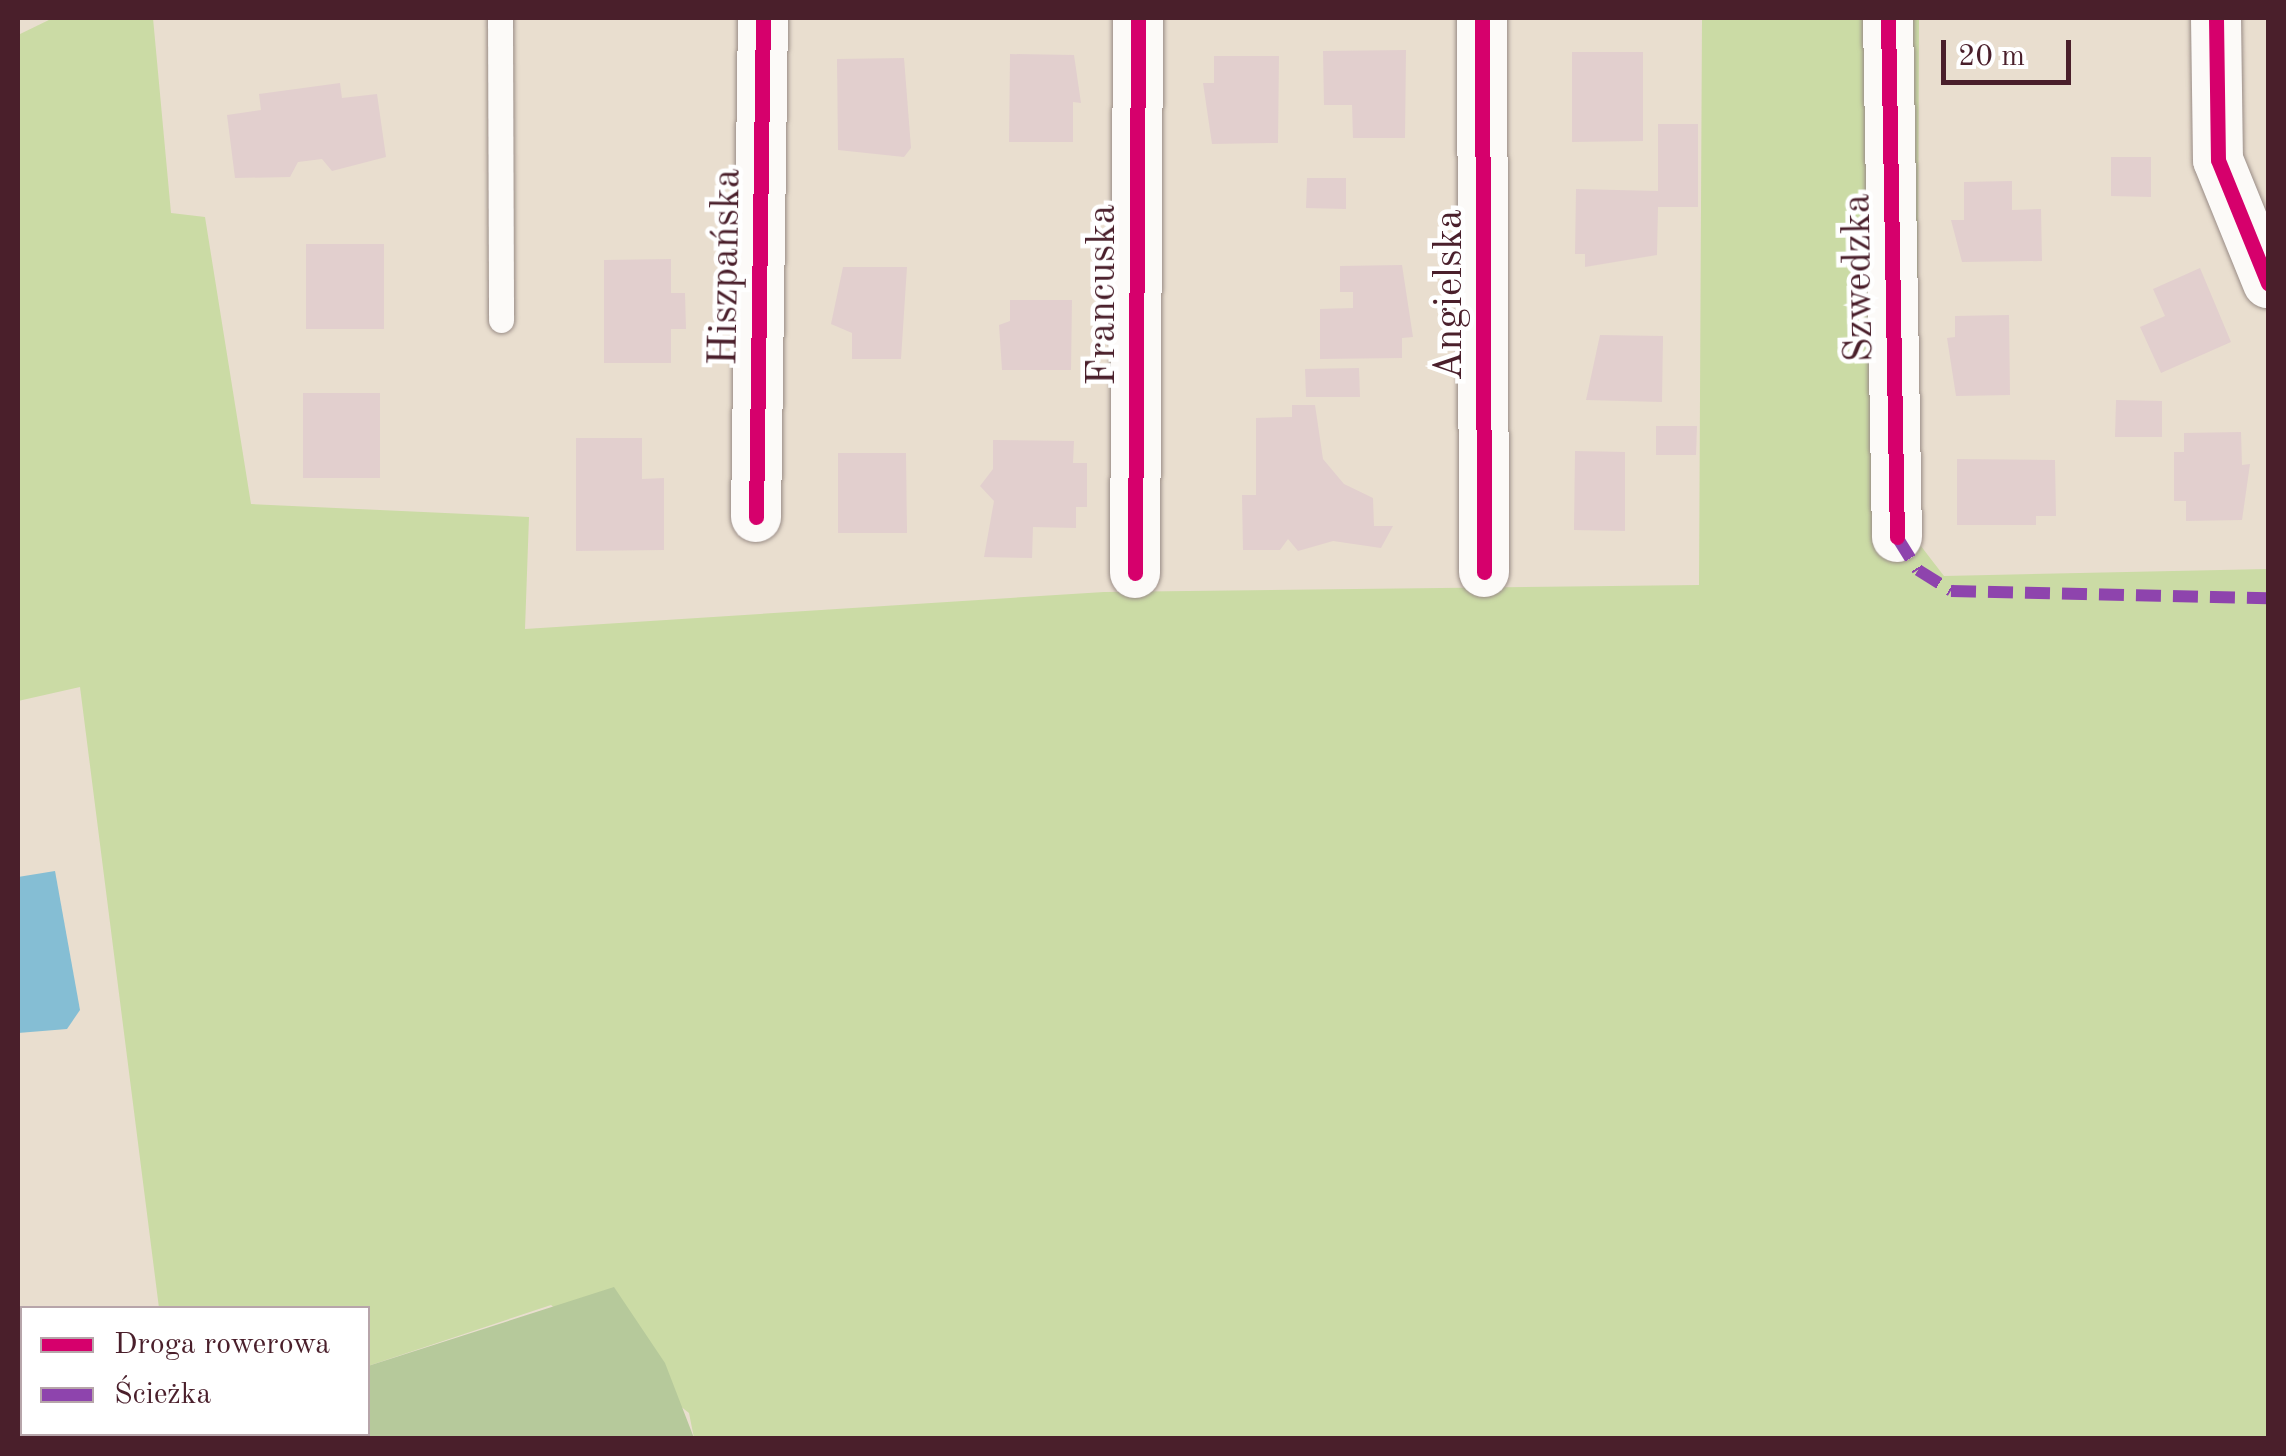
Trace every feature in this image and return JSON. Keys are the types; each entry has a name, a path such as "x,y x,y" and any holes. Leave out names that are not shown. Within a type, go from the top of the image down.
{"street":[{"name":"Hiszpańska","path":"756,517 763,18"},
{"name":"Francuska","path":"1136,573 1138,18"},
{"name":"Angielska","path":"1482,18 1484,572"},
{"name":"Szwedzka","path":"1888,18 1896,538"},
{"path":"2216,18 2218,160 2268,283"}],"lane":[{"path":"500,18 501,320"}],"green space":[{"path":"53,18 153,18 171,213 205,217 251,504 529,517 525,629 1104,592 1699,585 1702,18 1919,18 1917,541 1944,576 2268,569 2268,1438 694,1438 689,1413 551,1305 370,1365 370,1306 159,1306 80,687 18,701 18,35"},
{"path":"614,1287 665,1363 694,1438 206,1438 370,1436 370,1365"}],"water":[{"path":"55,871 80,1010 67,1029 18,1033 18,877"}],"building":[{"path":"1406,50 1405,138 1353,138 1352,105 1324,105 1323,51"},
{"path":"1572,52 1643,52 1643,141 1572,142"},
{"path":"1010,54 1074,55 1081,103 1073,102 1073,142 1009,142"},
{"path":"1214,56 1279,56 1278,143 1212,144 1203,83 1214,83"},
{"path":"904,58 911,148 904,157 838,150 837,59"},
{"path":"340,83 342,98 377,94 386,157 332,171 322,159 298,162 290,177 235,178 227,115 261,110 259,94"},
{"path":"1658,124 1698,124 1698,207 1658,207 1657,255 1585,267 1585,254 1575,254 1576,189 1658,191"},
{"path":"2111,157 2151,157 2151,197 2111,196"},
{"path":"1307,178 1346,178 1346,209 1306,208"},
{"path":"2012,181 2012,210 2041,209 2042,261 1962,262 1951,220 1964,220 1964,182"},
{"path":"306,244 384,244 384,329 306,329"},
{"path":"671,259 671,293 685,293 686,329 671,329 671,363 604,363 604,260"},
{"path":"1402,265 1413,337 1402,338 1402,358 1320,359 1320,309 1353,308 1353,292 1340,292 1340,266"},
{"path":"843,267 907,267 901,359 852,359 852,333 831,324"},
{"path":"2200,268 2231,342 2161,373 2140,327 2165,316 2153,289"},
{"path":"1010,300 1072,300 1071,370 1002,370 999,325 1010,321"},
{"path":"2009,315 2010,395 1956,396 1947,338 1955,337 1955,316"},
{"path":"1600,335 1663,336 1662,402 1586,400"},
{"path":"1359,368 1360,397 1306,397 1305,369"},
{"path":"303,393 380,393 380,478 303,478"},
{"path":"2116,400 2162,401 2162,437 2115,437"},
{"path":"1292,405 1315,405 1323,459 1344,484 1373,498 1374,526 1393,526 1381,548 1333,541 1298,551 1288,539 1280,550 1243,550 1242,495 1256,495 1256,418 1292,417"},
{"path":"1656,426 1697,426 1696,455 1656,455"},
{"path":"2241,432 2242,465 2250,464 2242,520 2186,521 2186,501 2174,501 2174,452 2184,452 2184,433"},
{"path":"576,438 642,438 642,479 664,478 664,550 576,551"},
{"path":"993,440 1074,441 1073,463 1087,463 1087,507 1076,507 1076,528 1033,527 1032,558 984,557 994,501 980,486 993,469"},
{"path":"1575,451 1625,452 1625,531 1574,530"},
{"path":"838,453 906,453 907,533 838,533"},
{"path":"1957,459 2055,460 2056,516 2036,516 2036,525 1957,525"}],"marked path":[{"path":"1897,537 1918,570 1951,591 2268,598"}],"cycle path":[{"path":"756,517 763,18"},
{"path":"1135,573 1138,18"},
{"path":"1482,18 1484,572"},
{"path":"1888,18 1897,537"},
{"path":"2216,18 2218,160 2268,283"}]}
